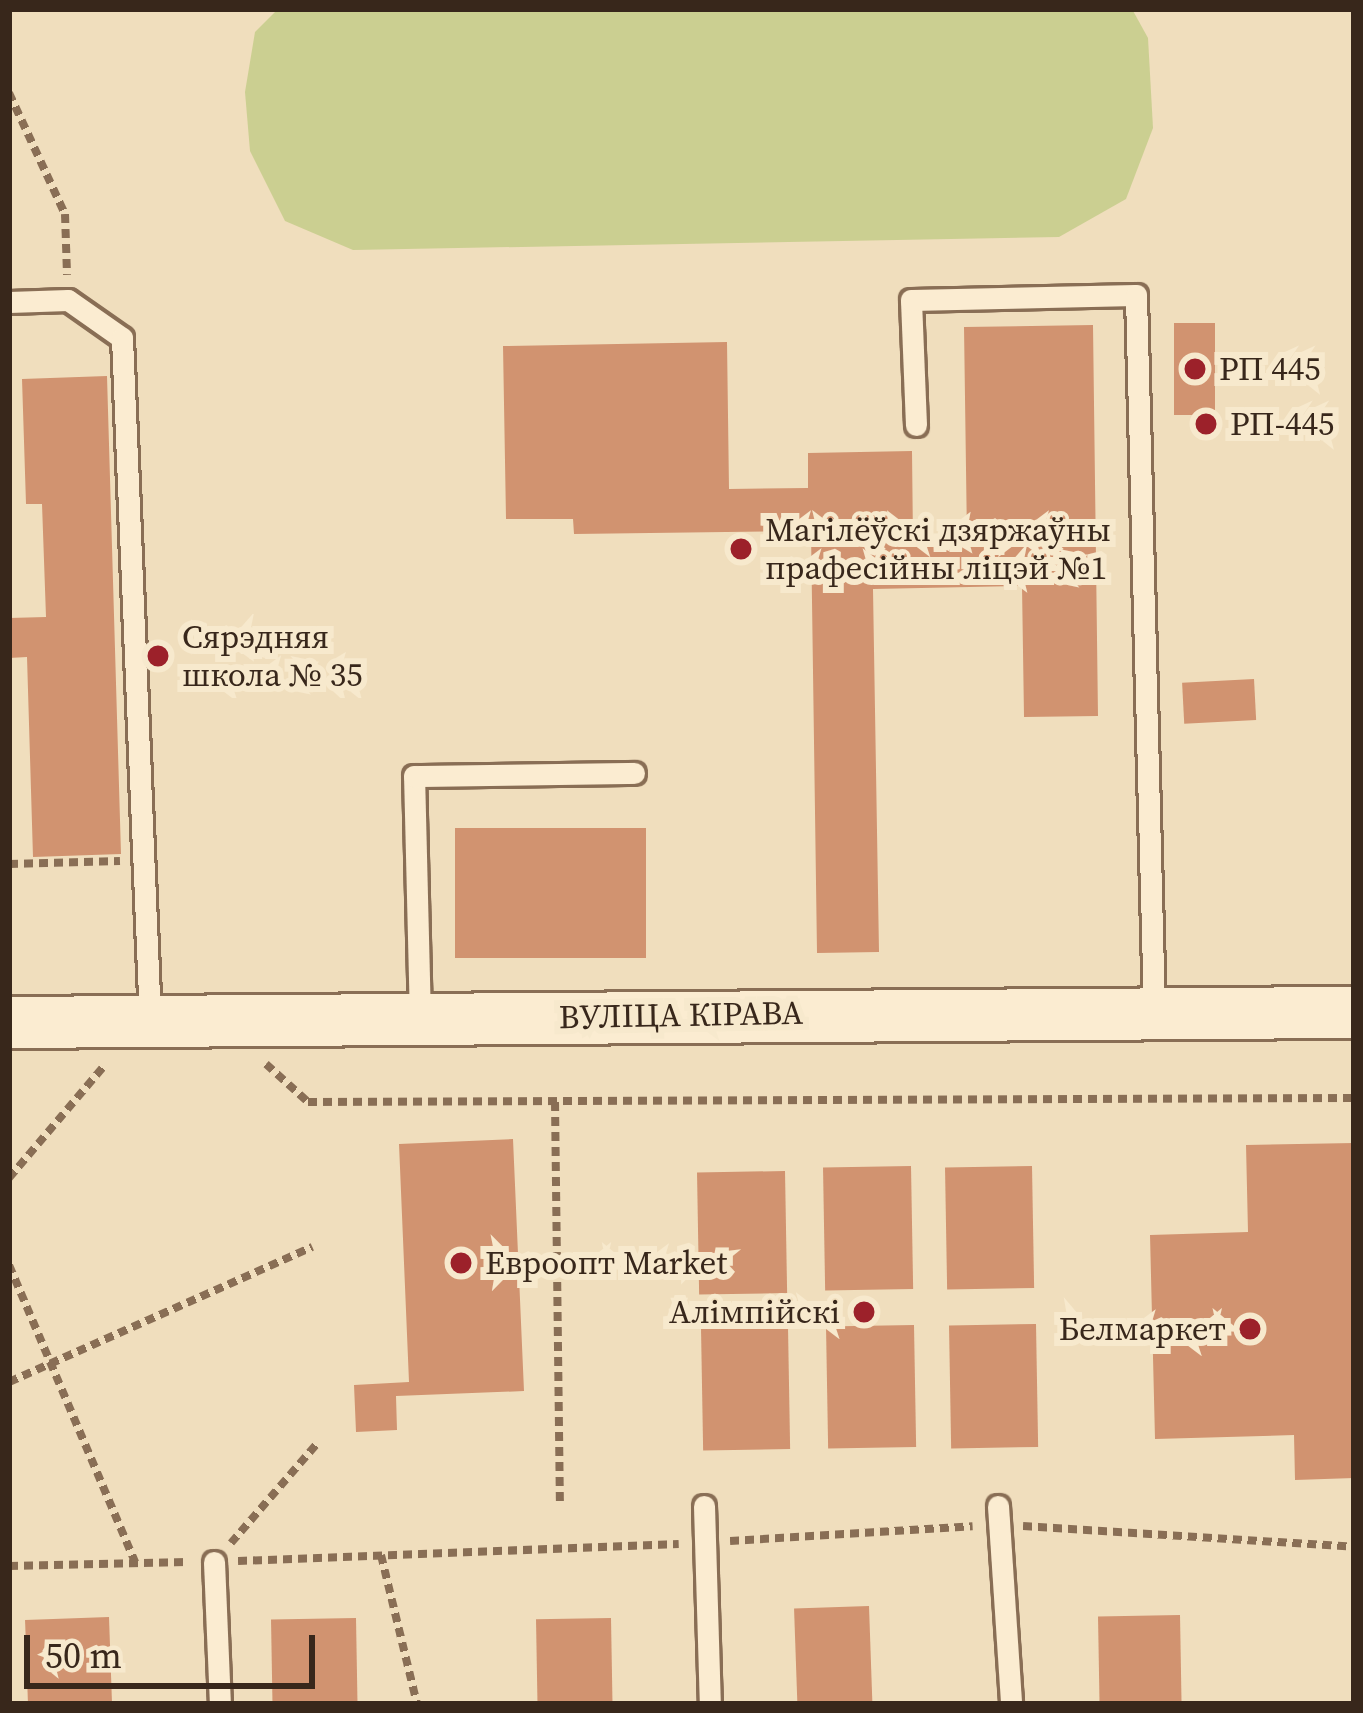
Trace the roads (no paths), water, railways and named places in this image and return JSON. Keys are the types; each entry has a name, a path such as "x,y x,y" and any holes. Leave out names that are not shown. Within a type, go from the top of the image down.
{"street":[{"name":"ВУЛІЦА КІРАВА","path":"9,1022 1354,1012"}],"lane":[{"path":"916,425 911,300 1136,295 1154,1012"},
{"path":"9,302 68,300 122,338 151,1021"},
{"path":"420,1019 414,776 634,773"},
{"path":"704,1506 710,1704"},
{"path":"998,1506 1011,1704"},
{"path":"214,1562 220,1704"}],"place":[{"name":"РП 445","path":"1195,369"},
{"name":"РП-445","path":"1206,424"},
{"name":"Магілёўскі дзяржаўны прафесійны ліцэй №1","path":"741,549"},
{"name":"Сярэдняя школа № 35","path":"158,656"},
{"name":"Евроопт Market","path":"461,1263"},
{"name":"Алімпійскі","path":"864,1312"},
{"name":"Белмаркет","path":"1250,1329"}]}
